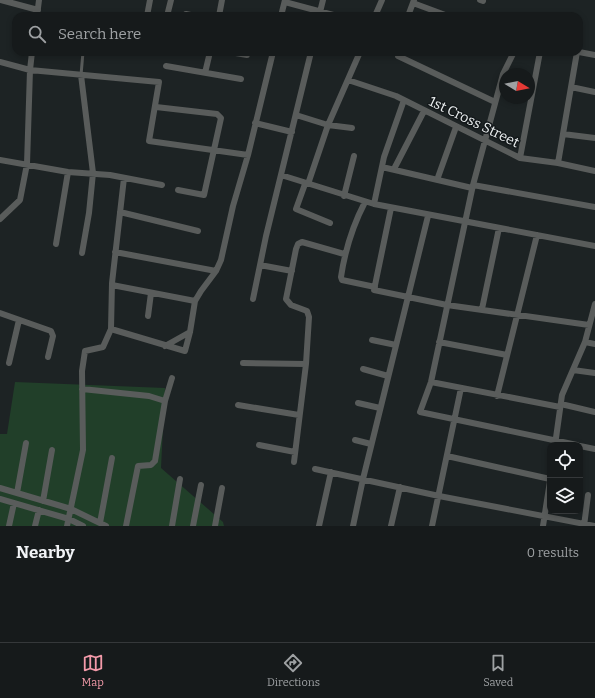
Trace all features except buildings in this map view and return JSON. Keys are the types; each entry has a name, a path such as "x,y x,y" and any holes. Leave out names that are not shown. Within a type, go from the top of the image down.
{"street":[{"path":"0,4 2,0 35,12"},
{"path":"38,12 39,0"},
{"path":"148,12 150,0"},
{"path":"168,12 171,0"},
{"path":"220,12 222,0"},
{"path":"320,12 323,0"},
{"path":"377,12 382,0"},
{"path":"282,12 285,1 315,12"},
{"path":"410,12 414,1 439,12"},
{"path":"583,53 595,55"},
{"path":"0,219 20,200 27,164 32,56"},
{"path":"205,72 209,56"},
{"path":"111,329 185,351 195,301 216,271 248,155 272,56"},
{"path":"253,298 310,56"},
{"path":"330,223 296,209 307,184 328,125 358,56"},
{"path":"398,56 495,102"},
{"path":"512,56 503,74 472,186 431,382 420,412 551,442"},
{"path":"520,158 539,56"},
{"path":"558,163 577,56"},
{"path":"0,62 30,70 159,82 149,142 248,155"},
{"path":"166,66 240,79"},
{"path":"81,75 93,173 89,213 82,253"},
{"name":"1st Cross Street","path":"348,80 404,100 520,158 558,163 595,171"},
{"path":"571,87 595,92"},
{"path":"374,204 382,167 404,100"},
{"path":"156,107 220,116 221,122 213,150 204,195 178,190"},
{"path":"394,169 424,111"},
{"path":"296,115 328,125 352,128"},
{"path":"256,123 292,132"},
{"path":"437,180 456,127"},
{"path":"563,134 594,138 595,131"},
{"path":"344,196 354,156"},
{"path":"0,160 68,172 93,173 162,185"},
{"path":"382,167 437,180 595,207"},
{"path":"56,244 68,172"},
{"path":"281,176 344,196 391,208 595,246"},
{"path":"68,523 83,450 82,389 85,351 103,347 111,329 112,285 124,178"},
{"path":"365,202 354,222 344,254 342,280 375,287"},
{"path":"391,208 374,290 447,305 518,313 589,324"},
{"path":"120,212 198,231"},
{"path":"353,526 371,444 428,216"},
{"path":"482,309 500,228"},
{"path":"497,396 537,235"},
{"path":"294,462 306,364 309,313 305,309 294,307 286,300 296,249 298,244 302,242 344,254"},
{"path":"115,252 216,271"},
{"path":"260,265 292,271"},
{"path":"112,285 195,301"},
{"path":"148,316 151,293"},
{"path":"555,442 562,395 585,342 595,304"},
{"path":"0,313 51,331 53,336 48,357"},
{"path":"9,362 19,320"},
{"path":"165,346 190,332"},
{"path":"372,340 396,345"},
{"path":"440,342 507,355"},
{"path":"585,342 595,344"},
{"path":"243,363 306,364"},
{"path":"363,369 388,376"},
{"path":"573,370 595,373"},
{"path":"126,526 138,466 152,465 155,461 165,401 172,378"},
{"path":"431,382 497,396 595,412"},
{"path":"432,526 461,388"},
{"path":"82,389 103,394 149,396 165,401"},
{"path":"358,403 380,408"},
{"path":"238,405 299,415"},
{"path":"355,440 371,444"},
{"path":"17,493 26,443"},
{"path":"259,445 295,452"},
{"path":"583,447 595,449"},
{"path":"43,501 52,450"},
{"path":"447,456 547,479"},
{"path":"0,488 71,509 103,525 112,458"},
{"path":"315,469 439,496 595,526"},
{"path":"319,526 330,472"},
{"path":"172,526 180,479"},
{"path":"193,526 201,485"},
{"path":"391,526 400,487"},
{"path":"215,526 222,488"},
{"path":"584,525 588,495"},
{"path":"543,526 547,498"},
{"path":"0,499 38,510 68,523 83,526"},
{"path":"9,526 14,503"},
{"path":"35,526 38,510"}],"lane":[{"path":"81,75 83,56"}],"green space":[{"path":"15,382 165,388 161,468 223,522 224,526 0,526 0,434 7,434"}]}
